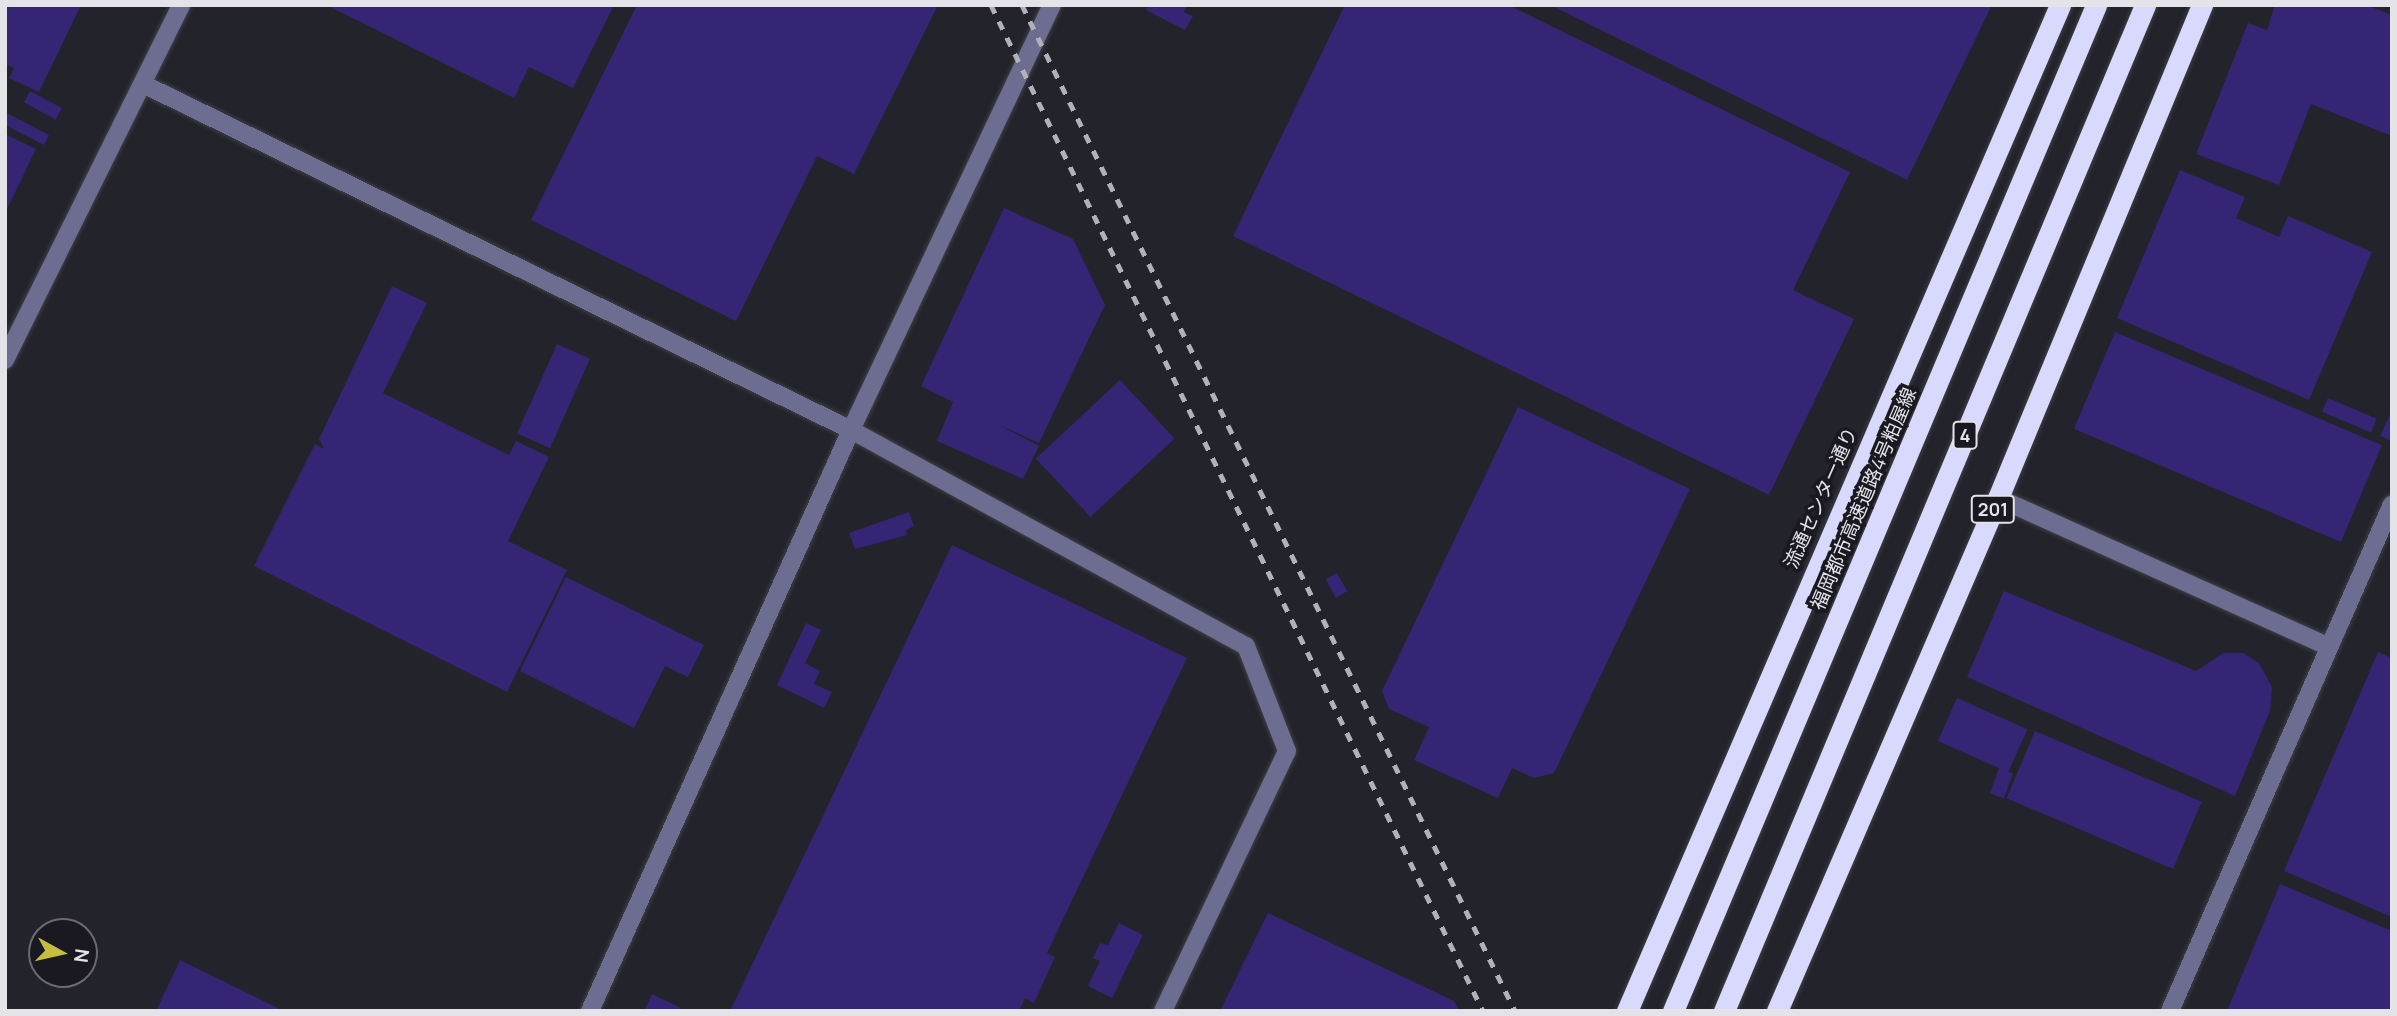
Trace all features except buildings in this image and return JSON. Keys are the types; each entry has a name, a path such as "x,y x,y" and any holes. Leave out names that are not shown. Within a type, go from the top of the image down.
{"highway":[{"name":"流通センター通り","path":"1627,1011 2060,5"},
{"name":"福岡都市高速道路4号粕屋線","path":"1673,1011 2096,5"},
{"name":"4","path":"1724,1011 2145,5"},
{"name":"201","path":"1777,1011 1998,498 2202,5"}],"street":[{"path":"5,360 181,5"},
{"path":"590,1011 851,430 1052,5"},
{"path":"143,85 851,430 1246,646 1287,751 1163,1011"},
{"path":"1998,498 2329,647"},
{"path":"2170,1011 2392,503"}],"railway":[{"path":"991,5 1483,1011"},
{"path":"1022,5 1515,1011"}]}
